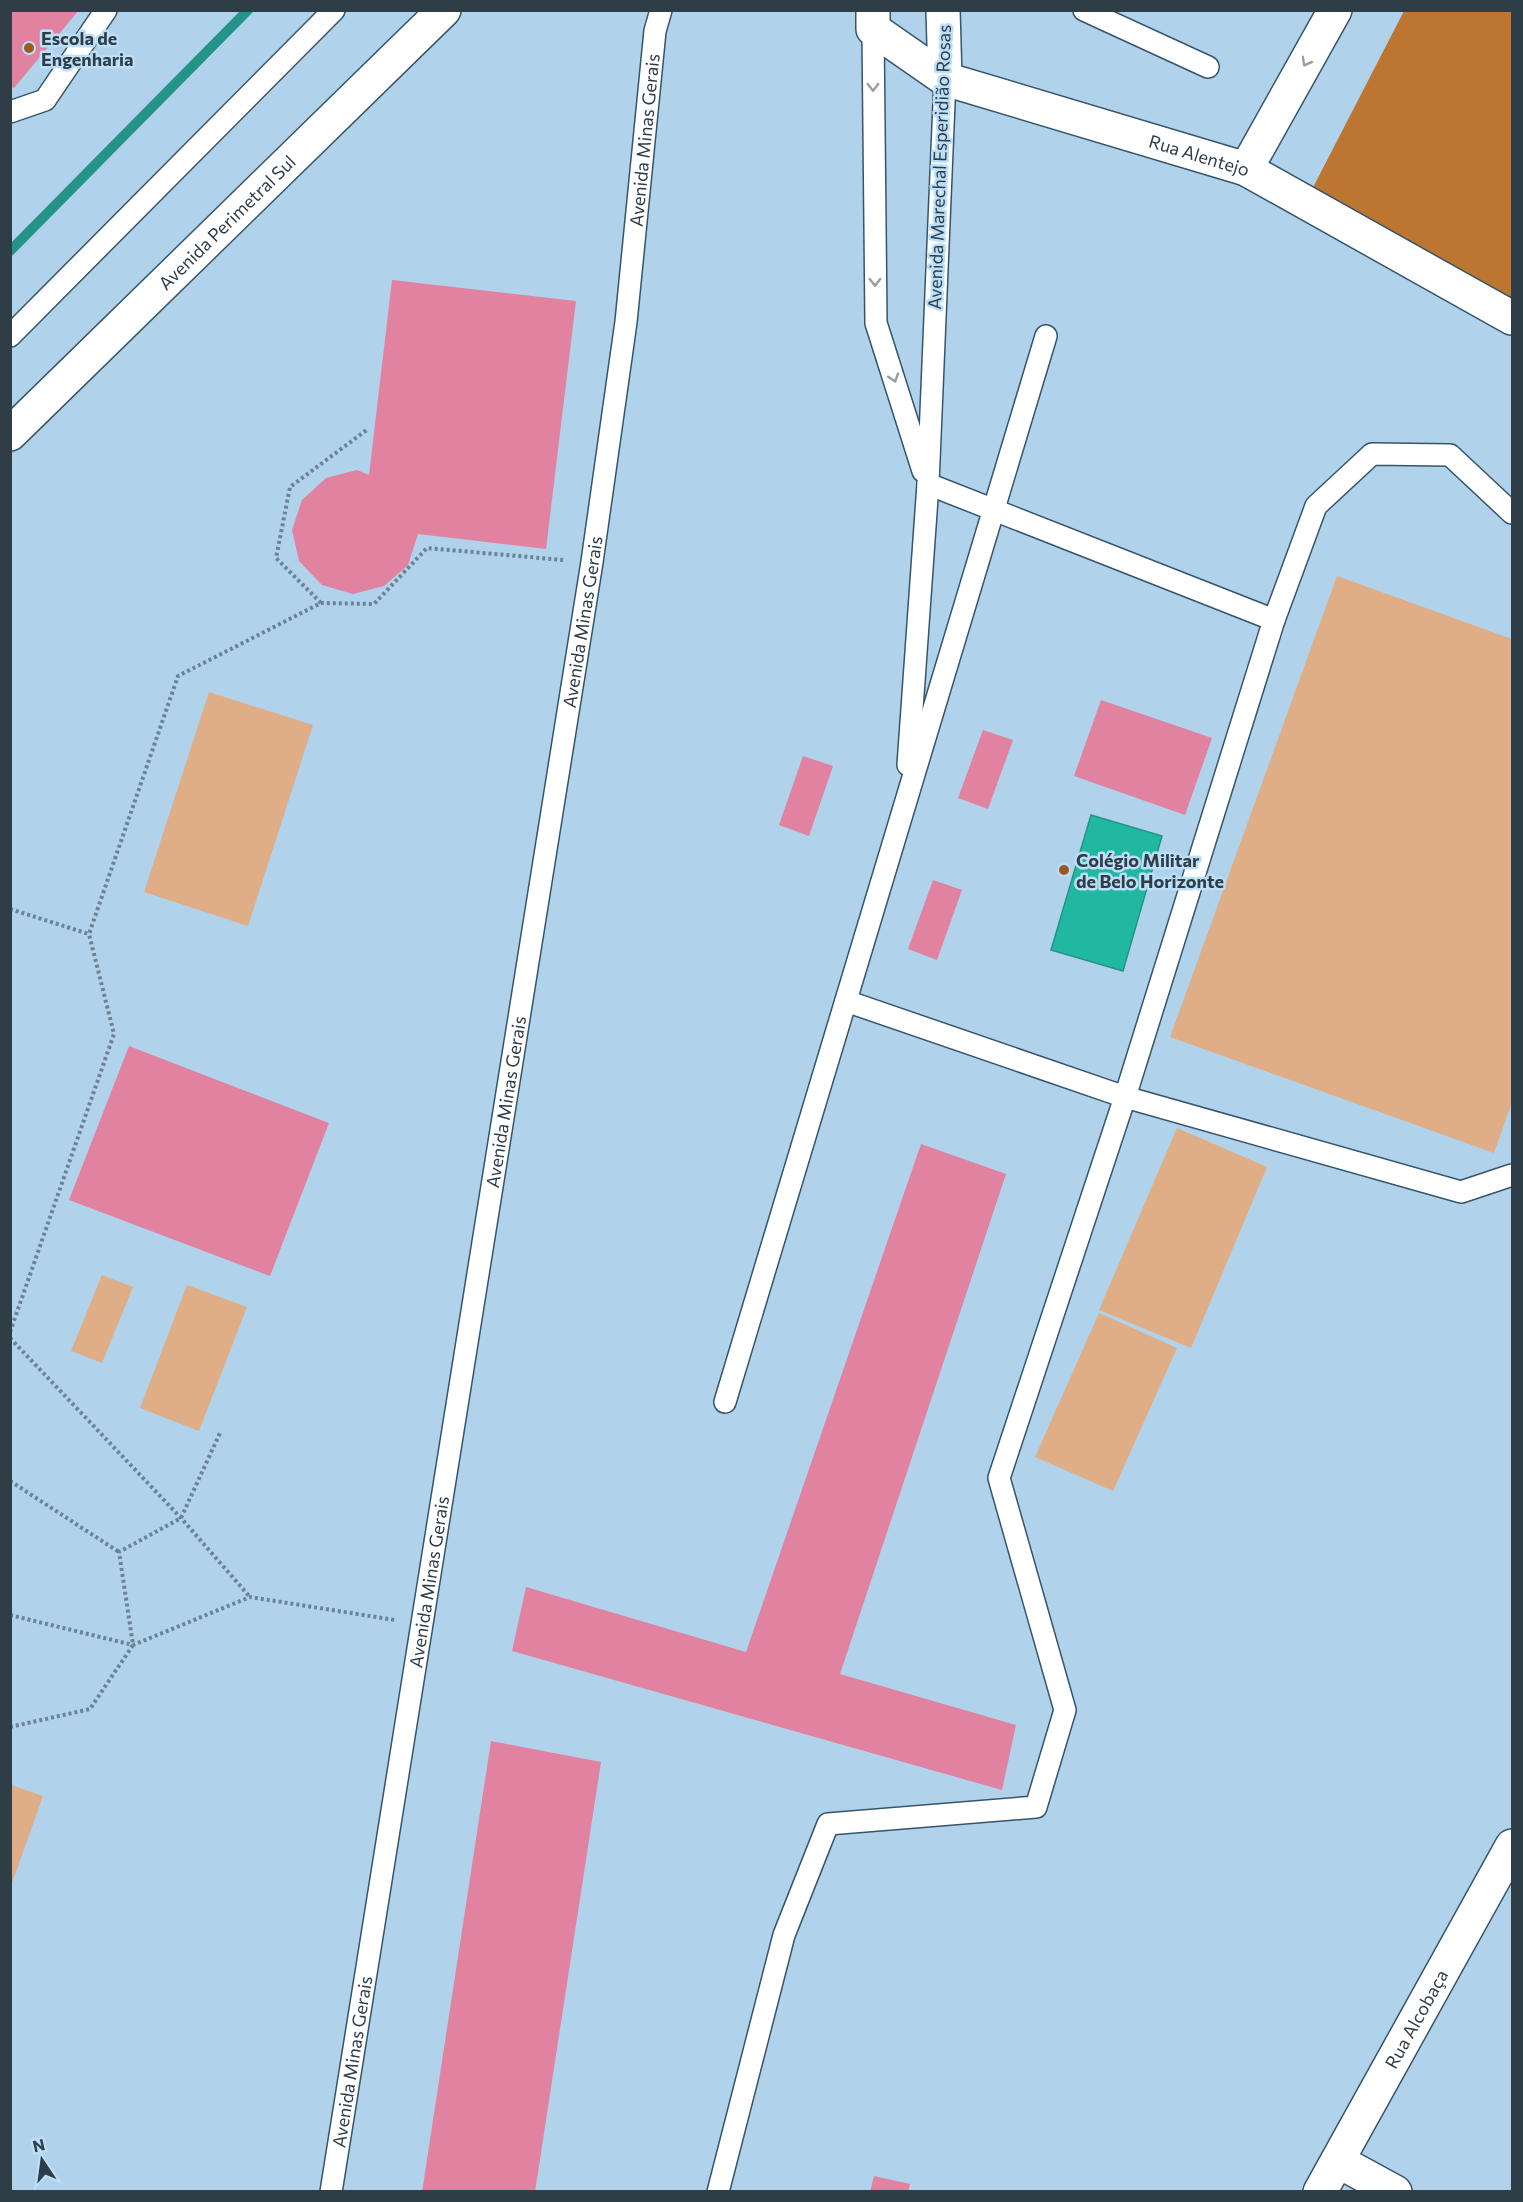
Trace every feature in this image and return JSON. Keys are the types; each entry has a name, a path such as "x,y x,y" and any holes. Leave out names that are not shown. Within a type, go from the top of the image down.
{"street":[{"name":"Avenida Perimetral Sul","path":"10,434 444,10"},
{"name":"Avenida Marechal Esperidião Rosas","path":"943,10 945,79"},
{"path":"1246,169 1335,10"},
{"name":"Rua Alentejo","path":"873,20 945,79 1246,169 1512,318"},
{"name":"Rua Alcobaça","path":"1320,2192 1512,1846"},
{"path":"1338,2161 1395,2192"}],"lane":[{"path":"10,112 45,100 106,10"},
{"path":"10,336 334,10"},
{"name":"Avenida Minas Gerais","path":"332,2192 592,562 626,322 653,21 661,10"},
{"path":"1084,10 1208,67"},
{"path":"873,20 876,323 928,484 1274,620"},
{"name":"Avenida Marechal Esperidião Rosas","path":"906,802 928,484 945,79"},
{"path":"725,1402 1046,336"},
{"path":"717,2192 784,1935 828,1824 1036,1807 1065,1710 999,1478 1125,1097 1274,620 1316,506 1372,454 1450,455 1512,513"},
{"path":"846,1001 1125,1097 1461,1192 1512,1175"}],"path":[{"path":"321,603 276,558 290,487 368,429"},
{"path":"10,1332 114,1034 89,934 178,676 321,603 374,604 427,548 592,562"},
{"path":"10,909 89,934"},
{"path":"10,1338 181,1518 250,1597"},
{"path":"120,1552 181,1518 220,1432"},
{"path":"10,1481 120,1552 133,1645"},
{"path":"10,1727 90,1709 133,1645 250,1597 422,1624"},
{"path":"10,1615 133,1645"}],"shaded area":[{"path":"1404,11 1512,11 1512,305 1306,201"},
{"path":"1337,576 1512,639 1512,1102 1494,1153 1170,1037"},
{"path":"209,692 313,725 248,926 144,892"},
{"path":"1091,815 1162,836 1123,971 1051,950"},
{"path":"1177,1128 1267,1167 1191,1348 1099,1310"},
{"path":"102,1275 133,1287 102,1363 71,1351"},
{"path":"187,1285 247,1307 199,1431 140,1408"},
{"path":"1099,1313 1177,1348 1113,1491 1035,1457"},
{"path":"10,1785 43,1796 11,1886"}],"building":[{"name":"Escola de Engenharia","path":"10,10 79,10 14,88 10,85"},
{"path":"392,280 576,301 546,549 418,534 408,565 384,586 353,594 322,585 299,561 292,530 302,500 326,478 357,470 369,475"},
{"path":"1101,700 1212,738 1185,815 1074,776"},
{"path":"983,730 1013,740 988,809 958,798"},
{"path":"803,756 833,766 809,836 779,825"},
{"path":"933,880 962,890 937,960 908,949"},
{"path":"129,1046 329,1123 270,1276 69,1200"},
{"path":"921,1144 1006,1174 840,1674 1016,1725 1002,1790 512,1651 526,1587 746,1652"},
{"path":"491,1741 601,1762 535,2192 422,2192"},
{"path":"874,2176 910,2184 908,2192 870,2192"}],"waterway":[{"path":"10,251 248,10"}],"place":[{"name":"Escola de Engenharia","path":"29,48"},
{"name":"Colégio Militar de Belo Horizonte","path":"1064,870"}]}
